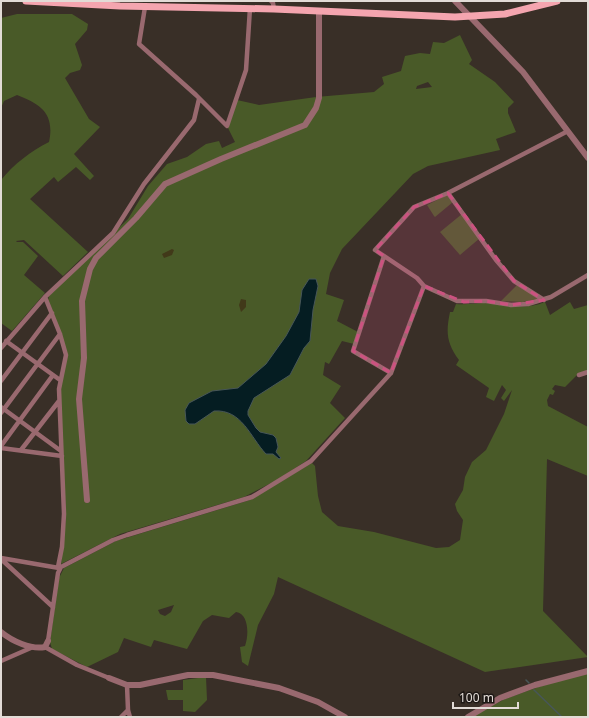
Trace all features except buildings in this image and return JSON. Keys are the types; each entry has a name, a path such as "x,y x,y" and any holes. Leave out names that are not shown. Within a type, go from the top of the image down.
{"main road":[{"path":"26,1 470,17 515,12 557,1"}],"street":[{"path":"271,1 274,9"},
{"path":"455,1 523,72 588,158"},
{"path":"146,6 139,44 227,126 246,70 250,8"},
{"path":"87,500 79,394 84,358 82,302 90,269 96,258 136,218 165,184 221,159 305,125 316,108 319,98 320,12"},
{"path":"1,348 6,340 44,297 113,233 144,184 194,120 199,99"},
{"path":"568,131 448,193 414,207 375,250 417,278 424,286 457,301 464,302 486,301 510,305 534,304 544,300 588,275"},
{"path":"448,193 496,260 514,282 544,300"},
{"path":"384,256 353,351 390,373"},
{"path":"1,559 59,568 113,540 180,518 252,497 282,480 311,461 390,373 424,286"},
{"path":"44,297 60,334 66,355 60,380 59,401 64,514 62,547 47,644"},
{"path":"1,381 52,313"},
{"path":"60,334 2,410 20,421 62,454"},
{"path":"6,340 60,380"},
{"path":"579,375 588,372"},
{"path":"53,375 1,447 62,454"},
{"path":"21,450 59,401"},
{"path":"1,559 53,607"},
{"path":"1,632 32,647"},
{"path":"1,661 32,647 47,644 77,665 127,684 147,685 188,675 213,675 279,688 318,702 345,717"},
{"path":"468,717 500,698 535,685 588,671"},
{"path":"127,684 128,710 130,717"},
{"path":"122,717 128,710"}],"highlighted area":[{"path":"448,193 514,281 544,300 511,305 486,301 464,302 424,286 391,373 353,351 384,256 375,250 414,207"}],"green space":[{"path":"17,14 72,14 88,24 87,30 75,44 82,65 80,70 70,73 65,78 89,119 100,127 74,154 94,176 90,180 76,167 58,182 54,177 30,199 88,252 63,276 24,240 16,241 23,242 38,256 24,275 45,293 12,331 1,323 1,180 23,158 49,142 50,132 48,117 44,111 26,98 17,95 4,101 1,108 1,18"},
{"path":"460,35 472,60 469,64 495,82 514,102 508,108 508,113 516,132 496,139 500,150 428,166 413,174 342,249 330,273 326,294 344,300 337,321 358,332 354,344 342,341 329,364 325,362 323,375 341,386 330,403 345,418 306,461 277,480 244,497 120,534 61,564 66,517 60,390 67,355 48,300 49,296 128,219 148,186 167,164 187,157 206,144 219,141 222,148 235,142 228,128 237,100 259,105 316,97 374,92 384,84 382,77 401,71 405,56 420,53 430,54 433,42 444,43","holes":["428,82 432,87 416,89 417,86"]},
{"path":"447,195 453,202 435,217 427,205"},
{"path":"462,214 480,238 460,255 440,232"},
{"path":"517,285 541,299 523,302 501,301"},
{"path":"545,302 550,315 570,302 574,309 588,305 588,371 577,375 565,387 555,385 552,389 555,391 553,395 550,394 547,400 548,406 588,427 588,476 547,459 543,611 588,657 485,672 278,577 274,594 258,625 248,666 242,662 240,647 245,646 247,636 246,621 236,612 229,618 212,615 203,621 187,649 154,640 151,647 124,638 118,652 87,667 52,649 50,642 59,578 64,568 116,541 250,500 312,463 315,466 318,496 322,512 338,526 374,532 436,548 449,547 460,540 463,520 457,511 455,504 463,490 465,477 472,462 486,450 504,414 512,390 504,401 501,398 506,390 502,385 494,401 486,397 489,388 456,365 459,360 449,342 448,337 450,312 453,312 456,304 484,303 522,307 537,305","holes":["174,605 171,612 165,616 160,614 158,610"]},
{"path":"588,673 588,717 471,717 505,699 541,686"},
{"path":"206,677 207,700 195,712 183,711 183,700 168,700 166,690 183,690 183,680"}],"sand":[{"path":"172,249 174,250 172,255 164,258 162,254"},
{"path":"241,299 246,300 246,307 241,312 239,305"}],"water":[{"path":"309,279 316,279 318,286 313,310 310,341 304,348 290,375 254,398 248,411 248,415 260,432 273,435 276,438 278,447 276,452 281,458 279,459 273,454 266,454 239,419 232,414 214,411 195,424 189,424 186,421 185,410 189,403 212,391 238,388 266,364 286,336 299,312 302,290"}],"waterway":[{"path":"526,680 529,683"},
{"path":"534,690 562,717"}]}
